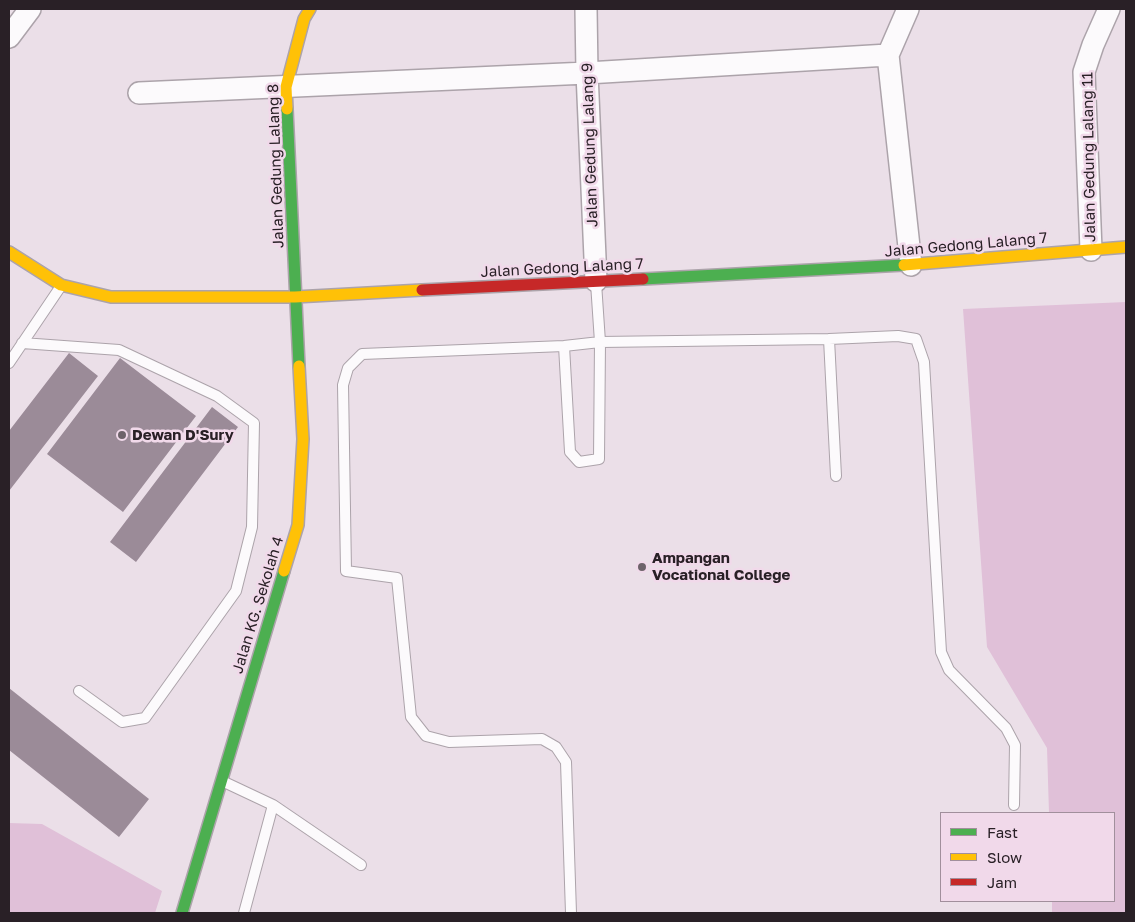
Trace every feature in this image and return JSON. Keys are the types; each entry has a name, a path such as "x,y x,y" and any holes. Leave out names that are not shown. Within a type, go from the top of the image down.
{"street":[{"path":"9,37 30,9"},
{"name":"Jalan Gedung Lalang 8","path":"295,297 286,87 304,19 310,9"},
{"name":"Jalan Gedung Lalang 9","path":"586,9 586,73 596,282"},
{"path":"908,9 888,54 911,265"},
{"name":"Jalan Gedung Lalang 11","path":"1090,250 1084,72 1093,45 1109,9"},
{"path":"139,93 586,73 888,54"},
{"name":"Jalan Gedong Lalang 7","path":"9,252 62,285 111,297 295,297 911,265 1126,247"},
{"name":"Jalan KG. Sekolah 4","path":"182,913 298,525 304,438 295,297"}],"lane":[{"path":"564,346 570,452 579,462 599,459 600,342 596,282"},
{"path":"9,363 62,285"},
{"path":"571,913 566,762 556,747 542,739 449,742 426,736 411,717 397,578 346,571 343,385 348,368 362,354 564,346 600,342 829,339 898,336 916,340 924,362 941,652 948,670 1006,728 1015,746 1014,805"},
{"path":"829,339 836,476"},
{"path":"22,343 119,350 217,396 254,423 252,527 236,592 145,718 122,722 79,691"},
{"path":"222,781 273,805 361,865"},
{"path":"244,913 273,805"}],"shaded area":[{"path":"1126,302 1126,913 1052,913 1052,902 1115,902 1115,812 1049,812 1047,748 987,647 963,309"},
{"path":"9,823 42,824 162,891 155,913 9,913"}],"building":[{"path":"69,353 98,376 9,491 9,431"},
{"name":"Dewan D'Sury","path":"120,358 196,416 123,512 47,454"},
{"path":"212,407 238,427 136,562 110,542"},
{"path":"9,688 149,799 119,837 9,750"}],"traffic: fast":[{"path":"287,109 299,366"},
{"path":"643,279 904,265"},
{"path":"182,913 284,571"}],"traffic: slow":[{"path":"287,109 286,87 304,19 310,9"},
{"path":"904,265 1126,247"},
{"path":"9,252 61,285 111,297 295,297 422,290"},
{"path":"284,571 298,525 303,439 299,366"}],"traffic: jam":[{"path":"422,290 643,279"}],"place":[{"name":"Dewan D'Sury","path":"122,435"},
{"name":"Ampangan Vocational College","path":"642,567"}]}
